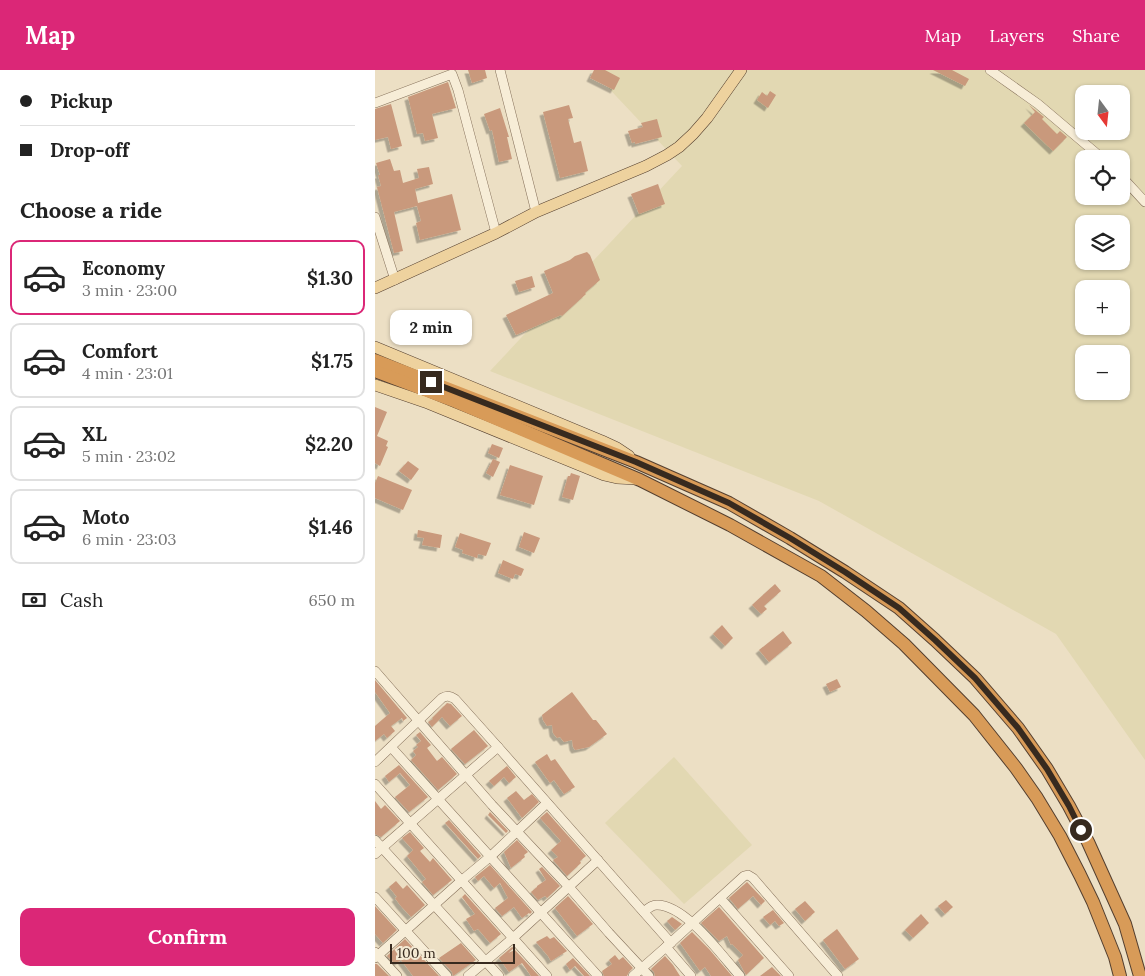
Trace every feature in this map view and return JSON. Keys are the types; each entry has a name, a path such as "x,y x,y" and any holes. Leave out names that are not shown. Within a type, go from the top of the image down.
{"highway":[{"path":"375,360 636,462 729,503 790,538 899,608 975,678 1018,728 1047,769 1088,842 1125,924 1140,976"},
{"path":"375,372 456,402 639,480 730,525 821,576 867,611 898,638 974,715 1037,798 1080,874 1115,957 1120,976"}],"main road":[{"path":"375,288 496,233 537,212 646,166 679,147 707,118 741,70"},
{"path":"375,347 602,441 623,452 636,462"},
{"path":"375,385 434,405 604,475 639,480"}],"street":[{"path":"499,70 537,212"},
{"path":"990,70 1038,104 1092,150"},
{"path":"375,103 454,72 496,233"},
{"path":"1130,186 1145,202"},
{"path":"375,218 395,280"},
{"path":"375,671 492,805 649,976"},
{"path":"375,762 442,698 450,696 455,699 644,912 691,976"},
{"path":"391,747 598,976"},
{"path":"379,851 498,747"},
{"path":"375,784 547,976"},
{"path":"397,976 376,955 491,856 547,803"},
{"path":"375,840 379,851 435,905 499,976"},
{"path":"468,976 513,938 598,860"},
{"path":"633,976 669,946 744,876 748,875 838,976"},
{"path":"375,897 447,976"},
{"path":"720,898 789,976"},
{"path":"644,912 649,907 656,905 666,906 693,922 739,976"}],"shaded area":[{"path":"602,70 1145,70 1145,760 1056,634 819,501 490,371 682,166 600,79"},
{"path":"674,757 752,845 684,904 605,823"}],"building":[{"path":"468,70 485,70 487,78 472,83"},
{"path":"594,70 605,70 620,78 614,90 590,78"},
{"path":"933,70 952,70 969,79 965,86"},
{"path":"448,82 456,108 432,114 438,138 425,141 423,133 417,134 408,97"},
{"path":"770,91 776,95 768,108 757,100 762,92 767,96"},
{"path":"391,104 402,146 391,149 388,137 375,140 375,109"},
{"path":"569,105 573,118 568,119 574,143 581,141 588,171 560,178 543,112"},
{"path":"1029,105 1044,117 1042,119 1057,134 1060,131 1067,137 1053,151 1024,123 1035,112"},
{"path":"500,108 509,137 507,137 512,159 499,162 492,130 490,131 484,114"},
{"path":"657,119 662,137 635,144 635,142 632,143 628,131 643,127 641,123"},
{"path":"390,159 394,171 400,170 403,183 419,178 417,169 429,167 433,184 415,189 418,203 452,194 461,230 420,240 416,223 421,221 417,206 394,212 403,251 394,253 377,187 381,186 376,163"},
{"path":"658,184 665,204 639,214 631,194"},
{"path":"587,252 600,280 562,316 516,335 506,315 553,293 544,271"},
{"path":"532,276 535,287 519,292 515,281"},
{"path":"375,407 387,412 377,436 388,441 386,446 388,447 380,466 375,463"},
{"path":"492,444 503,448 499,458 488,453"},
{"path":"493,459 500,462 493,477 486,473"},
{"path":"408,461 419,469 411,480 399,471"},
{"path":"510,465 543,476 534,505 500,495"},
{"path":"571,473 580,476 573,500 562,497 568,476"},
{"path":"378,476 412,490 403,510 375,498 375,483"},
{"path":"418,530 442,535 440,548 422,545 424,538 417,537"},
{"path":"524,532 540,538 534,553 519,547"},
{"path":"460,533 491,543 486,556 478,554 477,558 462,553 463,550 455,547"},
{"path":"503,560 524,569 521,576 515,574 513,579 498,573"},
{"path":"775,584 781,591 764,606 767,609 761,614 752,605"},
{"path":"722,625 733,638 725,646 713,634"},
{"path":"783,631 792,643 769,662 759,650"},
{"path":"837,679 841,687 830,692 826,684"},
{"path":"375,680 407,718 403,721 402,718 391,726 395,731 387,738 384,734 375,741 375,726 390,713 375,692"},
{"path":"572,692 593,720 596,720 607,734 589,747 575,750 572,740 564,742 560,737 557,738 553,733 552,725 547,726 542,715"},
{"path":"447,703 451,704 462,716 450,726 442,717 432,727 428,722"},
{"path":"474,730 488,746 465,764 451,749"},
{"path":"420,732 431,745 427,748 437,761 442,757 457,774 438,790 411,760 416,755 413,751 418,747 416,745 421,741 416,735"},
{"path":"547,754 551,761 555,759 575,787 564,794 554,780 550,783 535,762"},
{"path":"399,765 428,797 409,812 395,797 410,785 400,773 389,782 385,776"},
{"path":"507,766 516,777 509,783 504,777 494,786 489,781"},
{"path":"516,791 524,800 532,794 539,802 522,818 507,798"},
{"path":"375,801 381,809 385,805 400,821 381,837 375,834"},
{"path":"490,812 508,831 506,833 488,815"},
{"path":"547,812 586,856 567,876 553,860 558,857 551,850 561,841 540,818"},
{"path":"449,820 481,856 478,859 445,823"},
{"path":"410,832 424,848 420,851 430,862 433,858 452,880 433,895 422,882 426,879 407,856 413,850 402,838"},
{"path":"517,840 528,852 524,855 525,857 511,868 504,852"},
{"path":"490,865 532,912 530,914 522,918 514,907 502,916 495,908 508,898 500,883 494,888 484,876 478,881 475,877"},
{"path":"542,867 560,886 547,898 545,896 538,900 531,892 546,880 539,869"},
{"path":"396,881 403,889 407,885 425,905 411,917 400,905 395,898 397,897 389,887"},
{"path":"747,882 765,901 761,905 753,896 738,909 729,898"},
{"path":"465,894 501,934 490,943 478,929 474,931 466,919 475,914 462,897"},
{"path":"568,896 593,924 577,936 555,908"},
{"path":"946,900 953,907 945,914 938,906"},
{"path":"805,901 815,912 805,921 795,909"},
{"path":"375,906 397,930 383,943 375,934"},
{"path":"719,907 764,958 746,975 738,960 743,955 731,945 727,936 719,941 701,923"},
{"path":"773,910 784,923 779,926 775,921 770,925 763,917"},
{"path":"921,914 929,923 913,938 905,930"},
{"path":"672,917 682,924 675,930 667,921"},
{"path":"837,929 859,959 845,969 823,940"},
{"path":"692,932 732,976 711,976 705,967 700,971 680,943"},
{"path":"547,936 550,939 554,937 567,951 551,961 536,942"},
{"path":"405,939 439,976 413,976 401,960 395,964 387,956"},
{"path":"461,943 476,960 453,976 452,972 439,958"},
{"path":"512,947 514,948 508,953 515,950 539,976 531,976 522,963 509,972 499,958"},
{"path":"615,955 619,960 623,957 633,968 627,976 604,976 602,971 612,964 609,960"},
{"path":"665,956 680,976 655,976 651,969"},
{"path":"573,958 590,976 584,976 575,966 570,970 566,964"},
{"path":"375,964 377,964 389,976 375,976"},
{"path":"772,967 781,976 760,976"}],"route":[{"path":"431,382 636,462 729,503 790,538 899,608 975,678 1018,728 1047,769 1081,830"}]}
